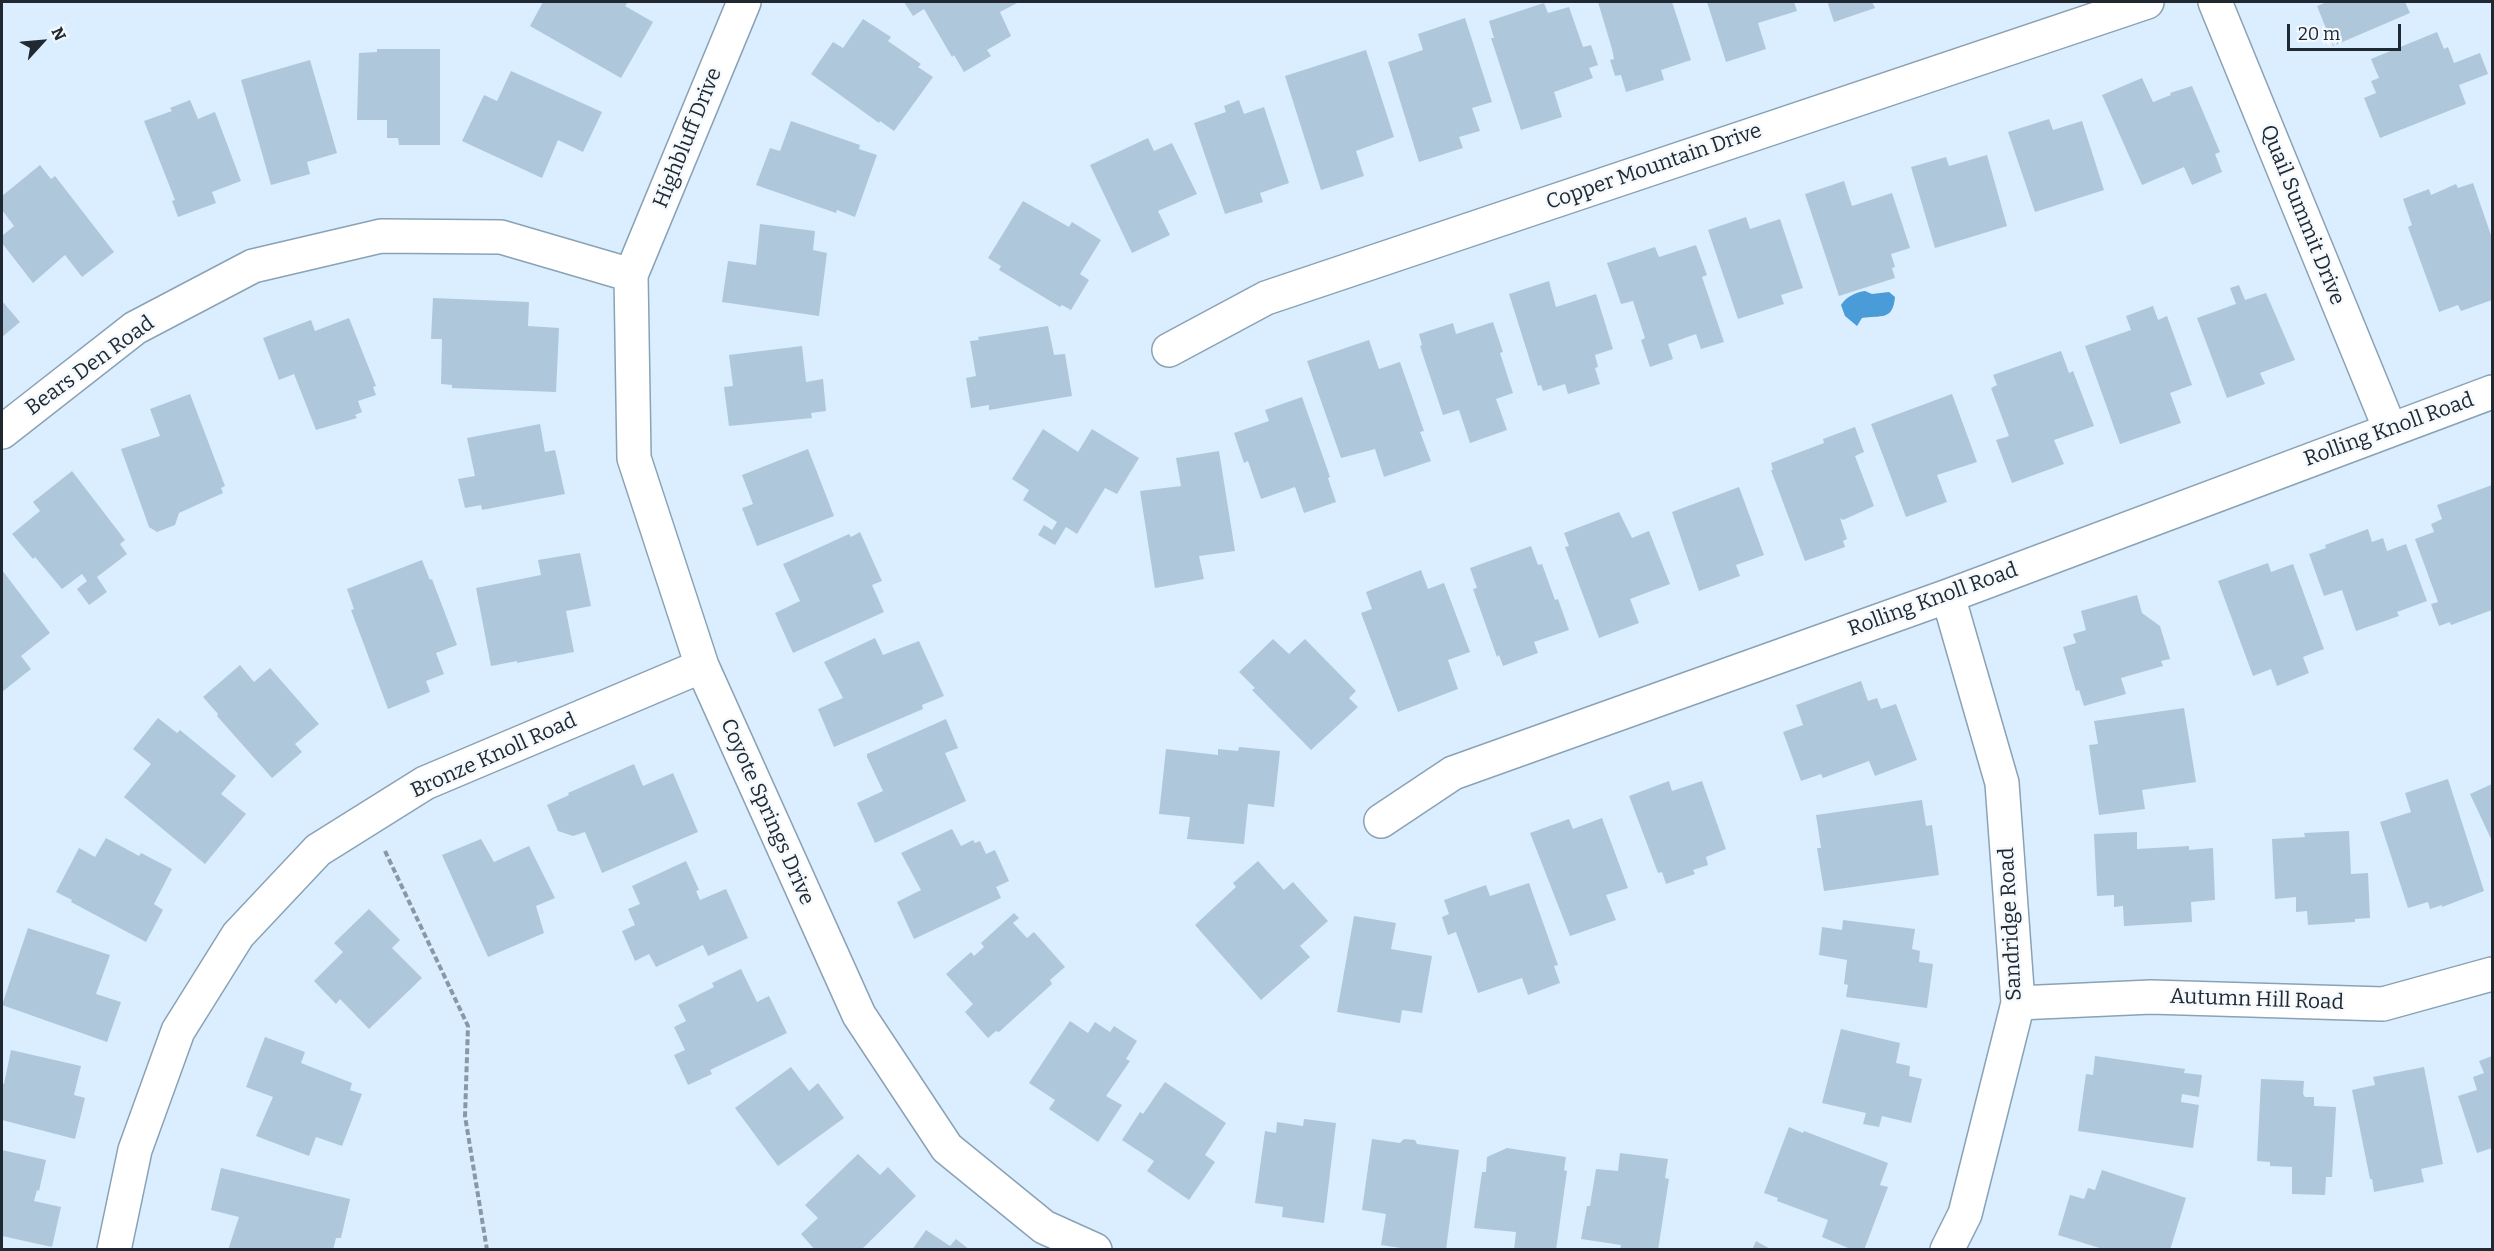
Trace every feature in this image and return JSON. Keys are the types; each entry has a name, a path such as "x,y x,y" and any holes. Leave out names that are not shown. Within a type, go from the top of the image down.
{"street":[{"name":"Highbluff Drive","path":"632,275 744,2"},
{"name":"Copper Mountain Drive","path":"1168,350 1266,298 2147,2"},
{"name":"Quail Summit Drive","path":"2215,2 2390,429"},
{"name":"Bears Den Road","path":"2,432 135,328 253,266 381,236 501,237 632,275"},
{"name":"Coyote Springs Drive","path":"632,275 634,458 702,666 859,1015 947,1148 1044,1227 1095,1250"},
{"name":"Rolling Knoll Road","path":"1381,821 1453,773 1948,596 2493,392"},
{"name":"Sandridge Road","path":"1947,1250 1965,1214 2018,1003 2002,783 1948,596"},
{"name":"Bronze Knoll Road","path":"114,1250 135,1150 178,1031 237,935 318,850 425,783 702,666"},
{"name":"Autumn Hill Road","path":"2018,1003 2151,997 2383,1004 2493,974"}],"path":[{"path":"369,818 468,1026 465,1116 487,1250"}],"water":[{"path":"1865,291 1872,294 1889,292 1895,297 1894,305 1892,310 1885,315 1862,318 1857,326 1845,316 1841,305 1852,295"}],"building":[{"path":"543,2 628,2 625,6 653,22 621,78 530,26"},
{"path":"904,2 1019,2 1000,12 1011,36 987,50 991,56 964,72 954,55 952,57 924,9 913,16"},
{"path":"1598,2 1672,2 1691,60 1661,70 1664,80 1626,92 1621,75 1615,76 1610,60 1614,59 1612,49"},
{"path":"1707,2 1794,2 1797,11 1758,23 1766,49 1726,62"},
{"path":"1830,2 1872,2 1875,8 1834,22 1828,4"},
{"path":"2327,2 2405,2 2410,13 2333,46 2317,6"},
{"path":"1544,3 1548,13 1569,7 1583,47 1591,45 1598,65 1589,68 1593,78 1554,92 1562,117 1521,130 1491,38 1494,38 1489,21"},
{"path":"1465,18 1492,102 1472,108 1480,131 1459,137 1463,148 1419,162 1388,62 1423,50 1418,34"},
{"path":"863,19 891,37 888,41 921,64 918,67 933,77 894,131 880,121 879,123 811,74 833,42 843,48"},
{"path":"2437,32 2444,49 2448,47 2454,63 2480,53 2488,74 2459,85 2466,104 2380,138 2364,98 2376,93 2371,81 2379,78 2371,59"},
{"path":"377,49 440,49 440,145 399,145 398,138 387,138 387,120 357,120 359,53 377,52"},
{"path":"1366,50 1394,137 1356,151 1364,176 1321,190 1285,76"},
{"path":"310,60 337,153 307,162 310,174 271,185 241,80"},
{"path":"511,71 602,112 583,152 558,140 542,178 462,141 484,95 497,101"},
{"path":"2142,78 2153,102 2171,95 2170,93 2192,86 2220,152 2215,154 2222,172 2192,185 2184,167 2142,185 2102,95"},
{"path":"190,100 198,119 215,112 241,181 212,192 216,203 178,217 172,201 175,200 144,121 172,111 170,108"},
{"path":"1239,100 1244,114 1264,107 1289,183 1260,193 1263,202 1225,214 1194,123 1226,112 1224,106"},
{"path":"2049,119 2053,130 2082,121 2104,190 2035,212 2008,132"},
{"path":"791,121 860,145 859,149 877,155 855,217 837,210 836,213 756,185 770,148 780,151"},
{"path":"1148,138 1154,151 1172,143 1197,194 1158,211 1170,235 1132,253 1090,165"},
{"path":"1987,155 2007,226 1935,248 1911,167 1946,157 1949,166"},
{"path":"40,165 51,179 55,176 114,252 82,277 65,255 33,283 2,243 2,236 14,226 2,210 2,196"},
{"path":"1844,181 1852,206 1892,193 1910,248 1891,254 1895,267 1892,268 1895,278 1839,296 1805,194"},
{"path":"2473,183 2492,238 2492,300 2461,311 2458,305 2439,312 2408,227 2412,225 2403,199 2429,189 2431,195 2456,184 2458,188"},
{"path":"1023,201 1069,227 1072,222 1101,240 1080,274 1089,280 1071,310 1062,305 1060,307 999,270 1001,266 988,258"},
{"path":"1746,217 1750,229 1780,219 1803,288 1781,295 1784,304 1738,319 1708,230"},
{"path":"760,224 815,231 813,250 827,253 819,316 722,302 728,261 756,265"},
{"path":"1696,245 1707,275 1702,277 1724,342 1701,349 1696,334 1668,344 1673,359 1650,367 1641,340 1645,338 1633,301 1621,304 1607,263 1655,247 1659,257"},
{"path":"1549,281 1556,307 1596,294 1613,349 1595,355 1598,367 1595,368 1600,384 1568,394 1565,384 1543,391 1541,385 1538,386 1509,294"},
{"path":"2239,285 2245,300 2266,293 2295,360 2260,373 2265,384 2227,398 2197,318 2236,304 2230,288"},
{"path":"433,298 529,302 528,326 559,328 556,392 452,388 452,385 441,384 442,339 431,339"},
{"path":"2,301 20,322 2,337"},
{"path":"2153,306 2158,320 2167,316 2192,385 2170,393 2181,423 2120,444 2085,346 2131,330 2126,316"},
{"path":"349,318 376,386 373,387 376,395 358,401 362,412 355,415 357,418 316,430 294,374 279,380 263,338 311,320 315,331"},
{"path":"1493,322 1513,393 1496,399 1507,430 1470,443 1459,410 1443,415 1420,346 1422,345 1419,334 1453,323 1456,334"},
{"path":"1048,326 1054,355 1065,354 1072,396 989,410 989,405 971,408 966,378 976,376 970,341 979,340 978,337"},
{"path":"1369,340 1379,369 1400,362 1424,431 1420,432 1431,461 1384,477 1375,449 1341,458 1307,361"},
{"path":"802,346 806,382 823,379 826,411 811,413 812,418 729,426 724,387 733,386 729,355"},
{"path":"2061,351 2069,373 2073,371 2094,426 2054,440 2064,464 2012,483 1996,440 2009,436 1991,388 1997,385 1993,375"},
{"path":"190,394 225,486 221,488 223,493 179,513 175,525 157,532 149,527 121,449 160,436 150,409"},
{"path":"1952,394 1977,462 1937,475 1947,502 1906,517 1871,424"},
{"path":"1302,397 1330,477 1328,478 1336,502 1304,513 1295,487 1261,499 1248,461 1244,463 1234,433 1269,421 1265,410"},
{"path":"540,424 545,452 555,450 565,494 482,510 481,505 465,508 458,479 475,476 467,438"},
{"path":"1855,427 1864,452 1855,456 1874,506 1843,520 1840,518 1847,539 1843,541 1845,547 1805,561 1771,470 1773,470 1771,463 1824,443 1823,439"},
{"path":"1043,429 1078,452 1092,429 1139,458 1117,494 1105,488 1077,534 1066,527 1055,545 1038,535 1044,525 1052,530 1057,522 1023,500 1029,490 1012,479"},
{"path":"808,449 834,516 757,546 742,508 753,504 742,475"},
{"path":"1219,451 1235,551 1199,556 1204,579 1155,588 1140,491 1181,486 1176,458"},
{"path":"72,471 125,540 120,544 127,554 97,577 107,592 89,605 77,589 87,581 82,574 62,589 12,534 40,511 33,502"},
{"path":"2492,485 2492,610 2451,625 2450,622 2439,626 2431,604 2438,602 2415,539 2434,532 2431,524 2442,519 2437,505"},
{"path":"1739,487 1764,555 1736,565 1740,576 1699,591 1672,512"},
{"path":"1619,512 1632,538 1649,531 1670,584 1630,599 1639,623 1599,638 1565,547 1569,546 1564,533"},
{"path":"2368,529 2372,542 2383,538 2387,551 2406,544 2427,601 2397,612 2399,616 2356,631 2342,590 2324,596 2309,554 2326,548 2325,545"},
{"path":"860,532 882,581 872,585 884,612 793,653 775,613 800,601 783,564 849,534 851,537"},
{"path":"1531,546 1538,565 1542,564 1555,600 1558,599 1569,630 1534,642 1538,653 1503,666 1499,655 1497,657 1473,589 1477,588 1470,568"},
{"path":"580,553 591,606 566,611 574,652 491,666 476,588 541,575 538,560"},
{"path":"422,560 430,580 432,579 457,645 436,653 444,674 426,681 430,692 388,709 351,610 354,609 347,589"},
{"path":"2268,563 2271,572 2293,564 2324,649 2303,657 2309,673 2277,686 2271,669 2253,676 2218,581"},
{"path":"2,570 50,633 21,656 31,669 2,692"},
{"path":"1421,570 1428,589 1444,583 1470,652 1448,660 1458,689 1398,712 1361,613 1372,609 1366,592"},
{"path":"2137,595 2142,613 2160,626 2170,659 2161,661 2163,666 2121,678 2126,694 2084,706 2079,690 2076,691 2063,647 2076,643 2073,634 2086,630 2081,611"},
{"path":"875,638 883,655 919,641 944,696 922,705 923,709 834,747 818,709 843,698 824,662"},
{"path":"1273,639 1289,654 1305,639 1356,691 1349,698 1358,707 1311,750 1252,690 1255,688 1239,672"},
{"path":"240,665 254,682 270,668 319,724 295,744 302,752 272,778 203,697"},
{"path":"1861,681 1868,701 1877,698 1881,709 1896,704 1917,760 1875,776 1869,761 1823,778 1821,774 1801,781 1783,732 1803,725 1796,705"},
{"path":"2184,708 2196,782 2142,790 2145,809 2099,815 2089,745 2098,744 2094,721"},
{"path":"158,718 177,733 180,730 236,776 221,794 246,814 205,864 124,797 151,764 133,749"},
{"path":"946,719 958,748 945,753 966,801 875,843 857,803 883,791 867,754"},
{"path":"1239,747 1280,751 1274,807 1248,804 1244,844 1187,839 1190,817 1159,814 1166,749 1218,755 1218,749 1238,751"},
{"path":"634,764 643,786 673,773 698,832 602,873 585,832 573,836 558,831 547,805 569,795 568,793"},
{"path":"2448,779 2484,891 2442,907 2442,905 2430,909 2428,902 2408,908 2380,822 2411,812 2405,793"},
{"path":"1669,781 1672,791 1702,781 1726,849 1706,857 1708,865 1693,870 1695,874 1666,884 1662,872 1658,873 1629,796"},
{"path":"2492,784 2492,841 2470,794"},
{"path":"1922,800 1926,826 1932,825 1939,875 1824,891 1817,848 1821,848 1816,815"},
{"path":"1602,818 1628,888 1606,895 1616,920 1570,936 1530,833 1569,819 1573,829"},
{"path":"952,829 961,846 973,840 975,843 980,841 986,854 995,850 1009,881 996,887 1001,898 914,939 897,902 921,890 901,853"},
{"path":"2349,831 2351,874 2368,873 2370,918 2355,919 2355,922 2308,925 2307,911 2296,912 2296,897 2275,899 2272,839 2305,837 2304,833"},
{"path":"2137,832 2137,849 2189,846 2189,850 2213,848 2215,900 2191,902 2192,922 2124,926 2123,906 2114,907 2114,895 2097,896 2094,834"},
{"path":"106,838 139,856 141,853 172,869 154,904 163,910 146,942 56,892 79,848 95,857"},
{"path":"481,839 494,862 529,846 555,898 536,906 544,933 488,957 442,855"},
{"path":"686,861 699,890 696,891 700,900 726,889 748,938 708,956 703,945 656,967 649,954 635,961 622,931 635,925 628,909 640,904 632,886"},
{"path":"1258,861 1284,890 1293,882 1328,921 1300,946 1310,957 1261,1000 1195,925 1236,887 1233,883"},
{"path":"1529,883 1558,965 1554,966 1560,983 1528,995 1522,978 1478,993 1456,932 1448,935 1442,917 1449,914 1444,900 1486,885 1490,896"},
{"path":"369,909 400,940 392,948 422,978 369,1029 340,999 336,1004 314,981 343,952 334,943"},
{"path":"1014,913 1019,918 1013,923 1027,938 1034,932 1065,967 1050,980 1052,984 999,1032 996,1031 988,1038 965,1012 973,1004 946,974 971,952 974,956 984,947 981,943"},
{"path":"1354,916 1396,923 1391,949 1432,956 1422,1013 1402,1010 1400,1023 1337,1012"},
{"path":"1843,920 1915,929 1912,949 1920,951 1919,962 1933,964 1927,1008 1846,997 1848,985 1844,984 1847,960 1819,955 1822,927 1842,930"},
{"path":"28,928 110,955 96,994 121,1002 107,1042 2,1005"},
{"path":"741,969 757,1002 769,996 787,1033 710,1070 712,1074 688,1085 674,1055 685,1050 674,1027 686,1021 678,1005 714,987 712,983"},
{"path":"1070,1021 1088,1033 1095,1022 1110,1032 1114,1026 1137,1041 1126,1059 1130,1061 1106,1096 1122,1105 1098,1142 1049,1109 1055,1100 1029,1083"},
{"path":"1841,1029 1900,1043 1896,1063 1910,1066 1909,1076 1922,1079 1911,1123 1882,1116 1879,1127 1863,1124 1866,1113 1822,1103"},
{"path":"265,1037 305,1052 301,1063 352,1083 350,1090 362,1094 342,1146 316,1137 309,1156 256,1136 273,1097 246,1087"},
{"path":"11,1050 81,1066 74,1095 85,1098 75,1139 2,1120 2,1084 4,1084"},
{"path":"2095,1056 2185,1069 2184,1073 2202,1075 2199,1097 2182,1094 2181,1102 2199,1105 2193,1148 2078,1131 2086,1074 2093,1075"},
{"path":"2492,1056 2492,1148 2477,1153 2458,1096 2477,1090 2473,1077 2484,1073 2479,1061"},
{"path":"791,1067 809,1091 818,1083 844,1118 778,1166 735,1108"},
{"path":"2424,1067 2443,1164 2421,1169 2424,1182 2374,1192 2352,1090 2375,1085 2373,1077"},
{"path":"2261,1079 2304,1081 2303,1094 2305,1097 2314,1097 2314,1106 2336,1107 2332,1177 2326,1177 2325,1195 2292,1194 2292,1167 2270,1166 2270,1162 2257,1161"},
{"path":"1165,1082 1226,1123 1205,1155 1215,1162 1189,1200 1147,1171 1154,1161 1122,1140 1140,1112 1143,1114"},
{"path":"1304,1119 1336,1123 1324,1223 1282,1217 1283,1207 1255,1203 1265,1131 1276,1133 1277,1122 1303,1126"},
{"path":"1789,1127 1888,1163 1880,1185 1888,1187 1864,1250 1853,1250 1822,1237 1828,1220 1777,1201 1778,1198 1764,1193"},
{"path":"1372,1139 1400,1143 1404,1139 1415,1140 1417,1144 1459,1150 1446,1250 1414,1250 1381,1245 1386,1214 1362,1210"},
{"path":"1507,1148 1566,1157 1564,1170 1567,1171 1556,1250 1514,1250 1516,1232 1474,1228 1482,1172 1486,1172 1487,1157"},
{"path":"2,1150 46,1160 39,1191 37,1190 34,1201 61,1207 52,1247 2,1236"},
{"path":"1620,1153 1668,1159 1665,1178 1669,1179 1658,1250 1620,1250 1621,1245 1581,1239 1587,1206 1590,1206 1596,1169 1618,1171"},
{"path":"858,1154 880,1175 888,1167 916,1196 861,1250 815,1250 801,1234 818,1218 805,1205"},
{"path":"221,1168 350,1199 341,1238 336,1238 333,1250 228,1250 239,1217 211,1210"},
{"path":"2102,1170 2186,1198 2170,1250 2106,1250 2058,1235 2070,1195 2084,1199 2088,1188 2095,1190"},
{"path":"926,1230 950,1246 956,1239 970,1250 912,1250"},
{"path":"1756,1241 1772,1250 1752,1250"}]}
